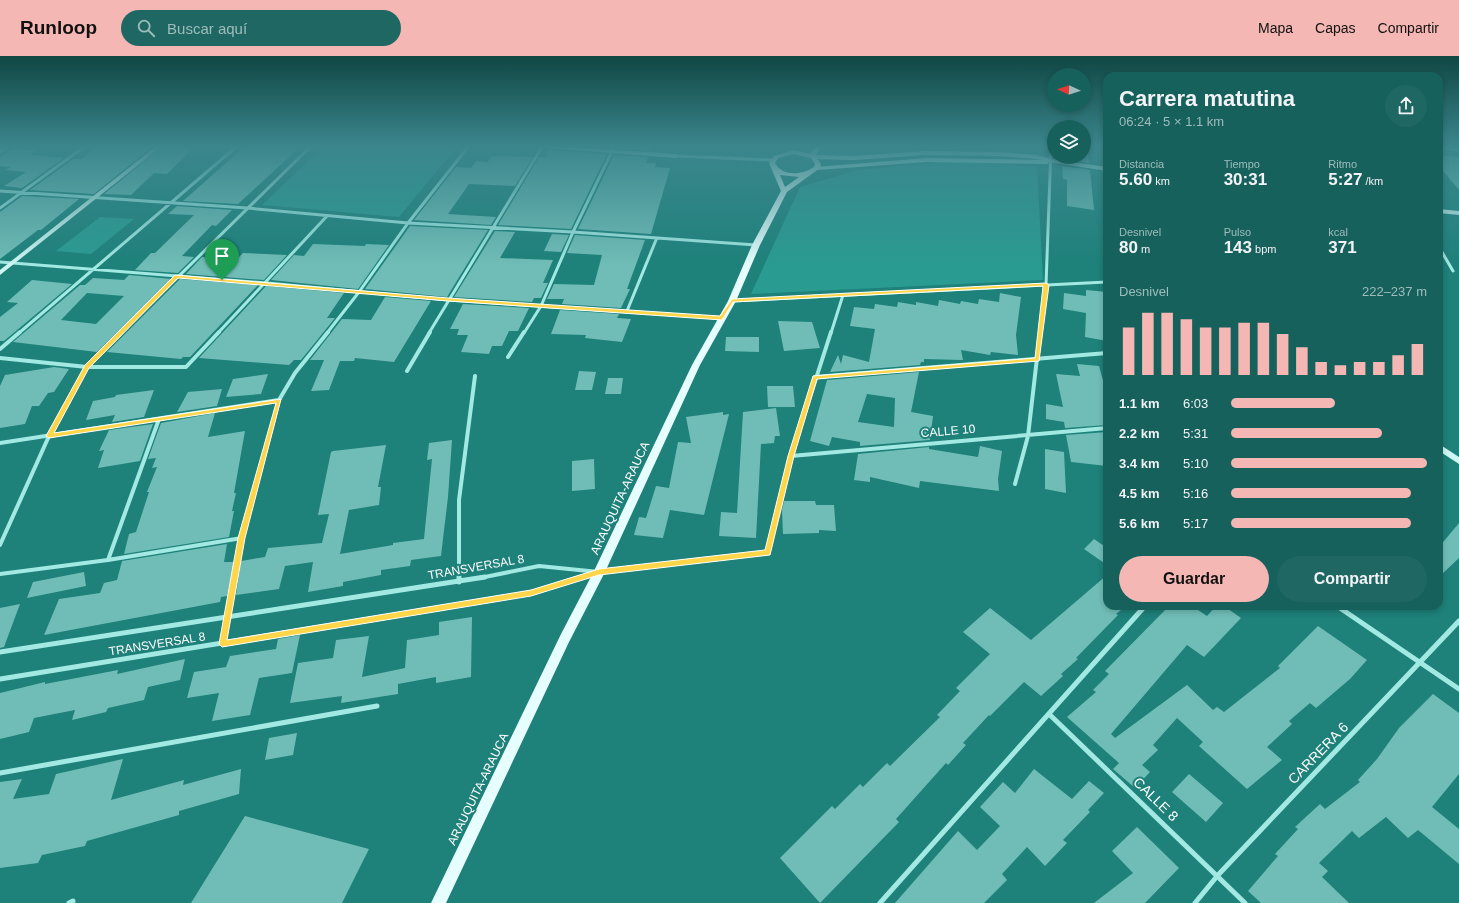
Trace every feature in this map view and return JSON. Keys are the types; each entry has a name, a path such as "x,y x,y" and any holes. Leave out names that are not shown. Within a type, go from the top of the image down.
{"main road":[{"path":"782,187 784,191 790,187"},
{"name":"ARAUQUITA-ARAUCA","path":"438,903 599,572 696,365 732,301 756,246 784,191"}],"street":[{"path":"0,208 32,187"},
{"path":"0,274 110,187"},
{"path":"0,349 90,270 190,187"},
{"path":"0,545 49,436 87,367 176,276 270,187"},
{"path":"222,644 242,538 279,400 295,373 437,187"},
{"path":"407,370 448,300 518,187"},
{"path":"508,357 541,306 573,232 595,187"},
{"path":"1015,484 1028,436 1046,285 1050,187"},
{"path":"0,191 247,208 408,223 492,229 573,232 656,240 756,246"},
{"path":"1443,211 1459,213"},
{"path":"0,358 87,367 186,368 327,216"},
{"path":"627,311 656,240"},
{"path":"1443,253 1454,271"},
{"path":"0,262 266,283 448,300 722,318"},
{"path":"732,301 1103,282"},
{"path":"791,456 815,377 843,295"},
{"path":"815,377 1103,353"},
{"path":"458,582 459,500 475,376"},
{"path":"0,443 279,400"},
{"path":"108,560 159,419"},
{"name":"CALLE 10","path":"791,456 1103,428"},
{"path":"1443,450 1459,461"},
{"name":"TRANSVERSAL 8","path":"0,679 531,593 599,572 768,553 791,456"},
{"path":"0,574 108,560 242,538"},
{"name":"TRANSVERSAL 8","path":"0,652 458,582 539,566 599,572"},
{"path":"880,903 1141,610"},
{"path":"1343,610 1459,689"},
{"name":"CARRERA 6","path":"1195,903 1218,875 1421,664 1459,621"},
{"path":"0,773 377,706"},
{"name":"CALLE 8","path":"1049,714 1218,875 1245,903"}],"green space":[{"path":"281,187 424,187 399,217 262,205"},
{"path":"800,187 1038,187 1043,280 751,294"},
{"path":"100,217 134,219 91,254 56,251"}],"building":[{"path":"9,187 24,187 22,188"},
{"path":"35,187 103,187 94,194 30,190"},
{"path":"113,187 140,187 131,195 104,194"},
{"path":"199,187 257,187 238,204 183,201"},
{"path":"441,187 467,187 448,214 496,217 491,225 414,220"},
{"path":"521,187 591,187 571,229 498,225"},
{"path":"599,187 665,187 651,234 578,229"},
{"path":"1067,187 1092,187 1094,210 1067,206"},
{"path":"22,196 79,199 41,230 38,230 0,259 0,212"},
{"path":"177,206 232,210 216,226 212,225 182,256 194,257 178,273 135,270 151,253 155,253 194,215 168,214"},
{"path":"410,226 488,230 447,297 365,289"},
{"path":"495,231 515,232 500,258 553,260 543,283 548,283 541,298 534,298 532,302 454,297"},
{"path":"552,234 569,235 561,252 544,251"},
{"path":"575,235 645,240 627,289 630,289 621,308 562,304 564,299 547,299 554,284 594,285 602,255 567,253"},
{"path":"313,244 365,246 366,244 389,245 358,289 271,280 294,255 304,256"},
{"path":"243,253 287,255 264,280 186,274 202,257 236,260"},
{"path":"129,275 172,279 97,352 13,342 80,285 85,285 93,278 124,280","holes":["87,293 124,296 96,324 61,320"]},
{"path":"180,279 258,285 190,357 183,357 181,359 107,352"},
{"path":"32,280 72,284 4,341 0,341 0,317 18,303 7,302"},
{"path":"266,286 344,293 327,318 335,318 301,360 294,360 289,365 199,358"},
{"path":"1086,290 1103,292 1103,340 1085,337 1086,313 1063,309 1064,293 1086,296"},
{"path":"1000,293 1021,297 1016,335 1018,355 991,352 990,355 961,350 963,360 924,359 924,362 921,362 920,365 830,372 838,355 841,364 843,355 869,362 875,329 850,326 854,307 874,309 875,304 897,307 898,302 916,305 916,302 938,306 939,300 960,304 961,301 978,304 979,299 999,302"},
{"path":"385,297 431,301 394,362 355,358 354,361 340,361 329,390 311,391 324,360 310,360 342,319 371,320"},
{"path":"463,304 529,308 518,331 509,331 502,346 492,346 489,354 461,352 468,335 457,335 459,329 450,329"},
{"path":"560,310 619,314 617,318 631,319 622,342 585,338 586,335 551,334"},
{"path":"778,321 812,322 820,348 784,351"},
{"path":"726,337 759,337 759,352 725,351"},
{"path":"1077,364 1099,366 1103,380 1103,425 1065,428 1064,422 1046,419 1046,404 1063,407 1056,374 1080,376"},
{"path":"54,367 69,369 54,392 48,393 39,406 32,406 25,424 0,428 0,386 5,375"},
{"path":"579,371 596,372 592,390 575,390"},
{"path":"919,372 911,412 933,416 930,440 860,446 860,442 832,437 829,446 810,441 827,380","holes":["867,394 895,398 894,427 858,422"]},
{"path":"268,374 261,394 226,397 233,379"},
{"path":"608,378 623,378 621,394 605,394"},
{"path":"767,386 793,386 795,407 768,407"},
{"path":"222,389 217,406 177,412 188,392"},
{"path":"154,390 144,417 112,422 115,415 86,420 93,401 115,397 116,395"},
{"path":"776,408 780,436 775,436 774,443 761,444 756,538 719,536 721,512 737,513 743,412"},
{"path":"723,412 723,415 729,414 704,515 670,510 663,538 634,535 639,517 646,518 656,486 669,488 678,442 691,443 686,417"},
{"path":"215,413 208,437 245,431 234,493 236,493 232,511 234,511 229,537 124,554 129,534 136,532 149,492 147,492 157,467 152,468 156,458 148,459 161,423"},
{"path":"153,424 140,461 98,468 104,450 99,451 109,430"},
{"path":"1103,432 1103,466 1071,462 1066,435"},
{"path":"452,440 448,497 441,556 411,560 410,566 381,570 381,575 343,582 343,586 308,592 313,562 285,566 279,589 236,595 241,561 265,557 268,548 322,543 329,514 318,515 331,452 333,451 386,445 378,487 381,487 379,505 349,510 340,554 393,545 393,543 424,539 432,459 427,460 429,443"},
{"path":"980,446 1002,451 998,479 999,491 920,481 919,488 870,477 870,482 854,480 858,454 929,447 929,449 978,457"},
{"path":"1045,449 1064,452 1066,493 1045,489"},
{"path":"594,459 595,489 572,491 572,461"},
{"path":"784,501 815,501 816,505 834,505 836,531 819,530 819,533 783,534 782,510"},
{"path":"1459,523 1459,558 1443,573 1443,542"},
{"path":"1094,539 1103,545 1103,562 1084,549"},
{"path":"227,544 224,562 234,562 227,596 221,597 220,602 44,635 59,599 100,593 104,583 117,580 122,561"},
{"path":"84,572 86,586 27,598 33,582"},
{"path":"1103,578 1103,610 1121,610 1116,614 1118,615 1076,658 1078,659 1061,674 1063,676 1041,696 1024,682 990,716 989,715 963,743 966,745 948,765 946,763 896,819 899,822 820,903 780,858 832,806 835,809 860,784 863,787 887,763 890,766 940,717 937,715 960,691 956,688 990,654 963,632 990,608 1031,640"},
{"path":"20,604 4,647 0,648 0,608"},
{"path":"1165,610 1198,610 1207,616 1212,610 1230,610 1241,618 1204,657 1187,645 1111,734 1115,738 1187,685 1213,710 1217,707 1224,712 1280,668 1278,666 1318,626 1367,660 1350,679 1316,708 1310,703 1289,721 1292,724 1267,747 1282,760 1247,789 1199,746 1203,742 1177,718 1153,745 1158,750 1142,765 1150,772 1135,788 1113,769 1119,763 1067,717 1096,692 1093,690 1109,674 1105,671"},
{"path":"472,617 471,677 436,683 436,677 398,684 398,694 341,703 342,696 290,703 298,663 333,658 336,640 369,636 362,677 405,668 407,640 439,635 439,622"},
{"path":"300,635 292,673 259,678 250,715 212,721 219,693 187,698 194,672 226,667 230,656 276,649 278,639"},
{"path":"185,659 180,680 148,687 144,700 108,708 106,712 72,720 75,710 34,718 29,732 0,739 0,693 45,682 45,684 118,670 117,674"},
{"path":"1433,694 1459,713 1459,774 1432,807 1459,829 1459,864 1418,830 1408,838 1386,817 1359,838 1352,831 1319,863 1328,871 1322,877 1349,903 1261,903 1248,891 1278,856 1275,854 1298,829 1295,827 1320,804 1325,809 1360,782 1358,780 1377,759 1399,728"},
{"path":"297,733 293,755 265,760 269,738"},
{"path":"123,759 111,800 184,780 183,785 241,769 239,794 179,811 179,815 87,841 85,846 42,855 38,863 0,868 0,782 22,779 13,799 49,794 56,774"},
{"path":"1034,769 1072,799 1089,781 1104,793 1088,810 1090,812 1063,840 1067,843 1045,866 1027,847 1002,874 1007,880 984,903 895,903 958,831 977,850 1000,826 980,807 1003,782 1015,793"},
{"path":"1189,774 1223,803 1206,822 1172,792"},
{"path":"245,816 369,849 342,903 191,903"},
{"path":"1137,827 1179,868 1145,903 1094,903 1133,873 1112,851"}],"route":[{"path":"176,276 222,280 448,300 722,318 732,301 1046,285 1037,360 815,377 791,456 768,553 599,572 531,593 222,644 242,538 279,400 49,436 87,367 176,276"}]}
